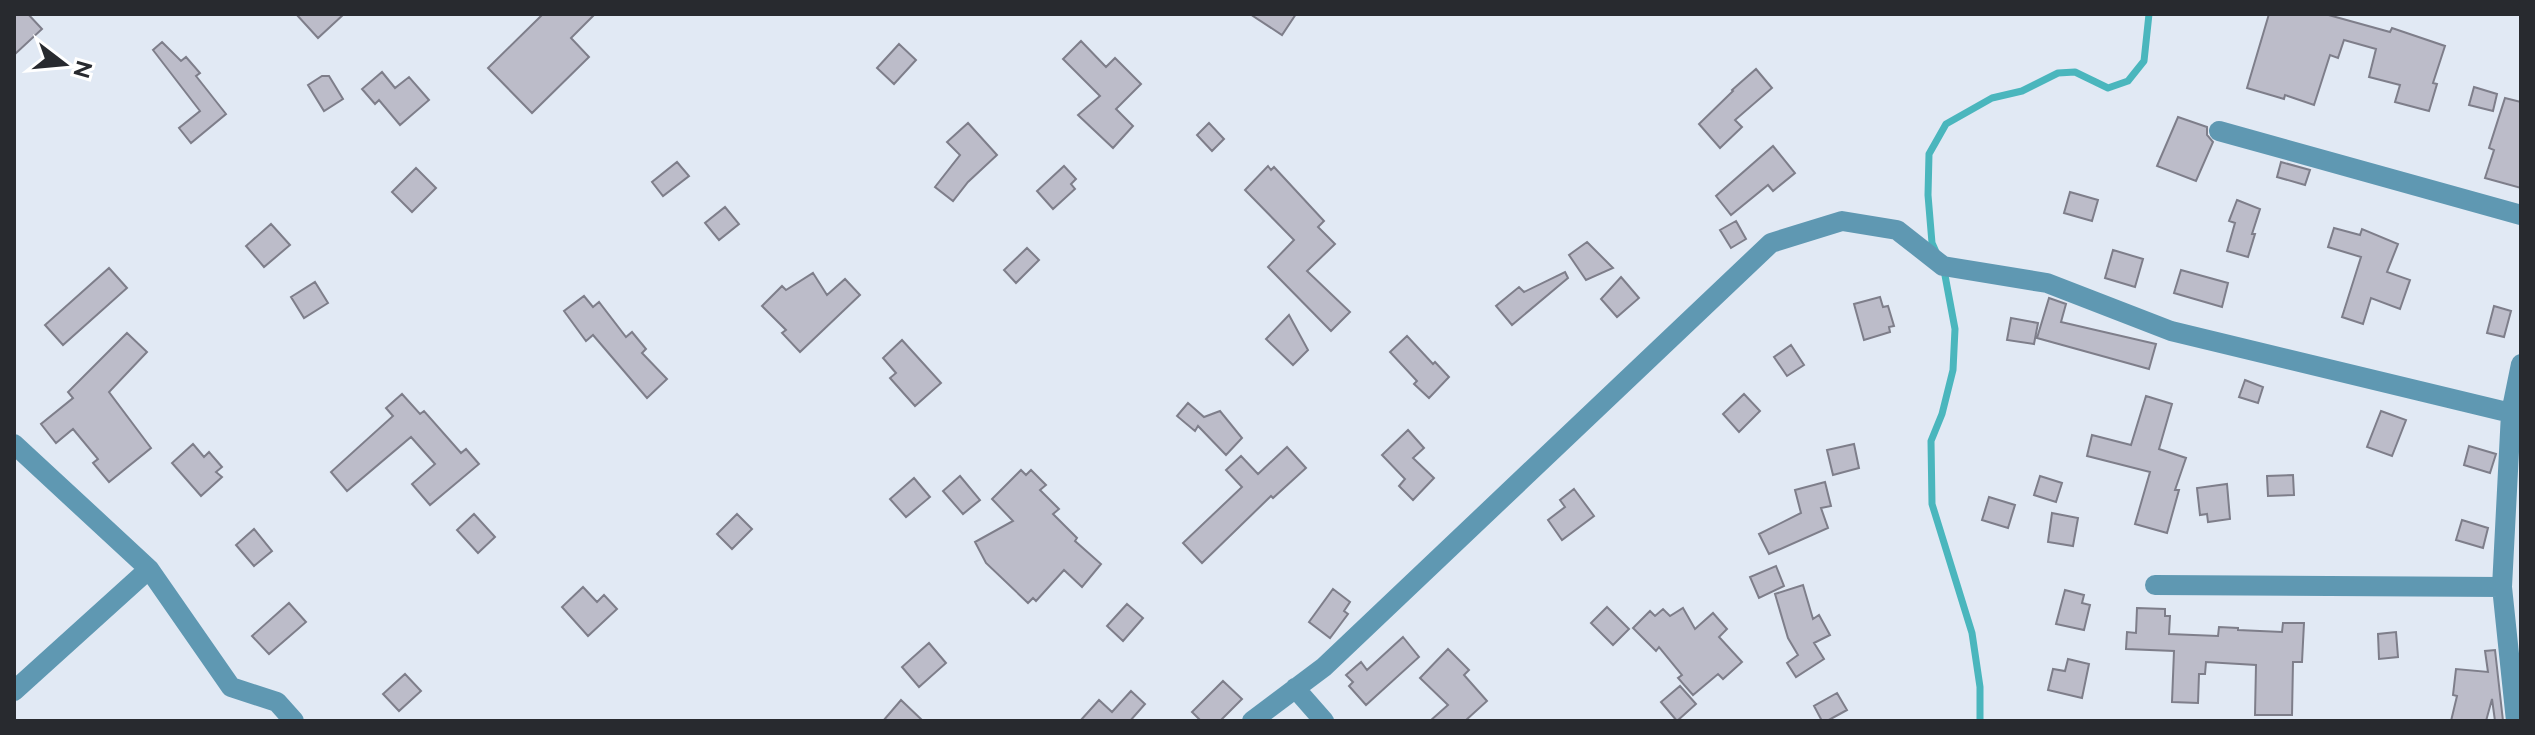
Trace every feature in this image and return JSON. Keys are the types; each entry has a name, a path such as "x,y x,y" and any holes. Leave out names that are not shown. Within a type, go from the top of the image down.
{"street":[{"path":"2219,131 2521,215"},
{"path":"1252,721 1324,667 1771,243 1842,221 1897,230 1943,266 2047,283 2171,331 2511,413"},
{"path":"2516,721 2502,587 2511,413 2521,364"},
{"path":"14,444 149,569 231,687 277,702 294,721"},
{"path":"14,691 149,569"},
{"path":"2155,585 2502,587"},
{"path":"1295,688 1324,721"}],"building":[{"path":"14,14 28,14 42,29 14,55"},
{"path":"296,14 344,14 318,38"},
{"path":"543,14 595,14 571,38 589,57 532,113 488,68"},
{"path":"1250,14 1296,14 1282,35"},
{"path":"2269,14 2325,14 2390,32 2392,28 2445,46 2433,83 2437,84 2429,111 2395,102 2400,85 2369,77 2376,49 2344,40 2338,58 2330,55 2314,105 2285,95 2284,99 2247,88"},
{"path":"1081,41 1106,67 1115,58 1141,84 1116,109 1133,126 1113,148 1078,115 1100,96 1063,59"},
{"path":"162,42 181,61 186,57 200,73 196,76 226,114 191,143 179,128 200,111 153,50"},
{"path":"899,44 916,60 894,84 877,68"},
{"path":"1756,69 1772,88 1735,120 1742,127 1720,148 1699,124"},
{"path":"382,72 395,88 409,77 429,100 400,125 379,100 375,104 362,89"},
{"path":"322,76 329,76 343,99 324,111 308,85"},
{"path":"2474,87 2497,94 2493,111 2469,105"},
{"path":"2505,98 2521,102 2521,188 2485,178 2494,150 2489,148"},
{"path":"2178,117 2207,127 2207,135 2213,142 2196,181 2157,166"},
{"path":"968,123 997,155 953,201 935,187 960,155 947,142"},
{"path":"1209,123 1224,139 1212,151 1197,135"},
{"path":"1773,146 1795,173 1773,191 1768,185 1731,215 1716,196"},
{"path":"677,162 689,176 663,196 652,182"},
{"path":"2281,162 2310,170 2305,185 2277,177"},
{"path":"1064,166 1076,179 1071,184 1075,189 1053,209 1037,191"},
{"path":"1268,166 1271,170 1274,167 1324,221 1318,227 1335,244 1307,271 1350,312 1331,331 1268,267 1294,240 1245,190"},
{"path":"416,168 436,188 412,212 392,192"},
{"path":"2070,192 2098,200 2092,221 2064,213"},
{"path":"2237,200 2260,209 2248,257 2227,251 2235,223 2229,221"},
{"path":"725,207 739,224 719,240 705,223"},
{"path":"1736,221 1746,239 1731,248 1720,230"},
{"path":"271,224 290,245 264,267 246,246"},
{"path":"2334,228 2360,235 2362,229 2398,244 2387,272 2410,280 2400,309 2371,298 2363,324 2342,317 2361,257 2328,247"},
{"path":"1587,242 1613,268 1586,280 1569,255"},
{"path":"1027,248 1039,260 1016,283 1004,270"},
{"path":"2113,250 2143,259 2135,287 2105,278"},
{"path":"109,268 127,288 63,345 45,325"},
{"path":"2181,270 2228,283 2222,307 2174,293"},
{"path":"1565,272 1568,278 1512,325 1496,306 1519,287 1524,292"},
{"path":"813,273 827,295 845,279 860,295 800,352 782,333 786,330 762,306 782,286 786,290"},
{"path":"1621,277 1639,298 1617,317 1601,299"},
{"path":"315,282 328,303 304,318 291,297"},
{"path":"584,296 593,307 599,302 626,337 632,332 646,349 642,353 667,379 647,398 593,335 586,341 564,311"},
{"path":"1880,297 1883,307 1888,306 1894,326 1889,327 1890,332 1864,340 1854,304"},
{"path":"2049,298 2066,304 2061,322 2156,344 2149,369 2037,338"},
{"path":"2494,306 2511,311 2504,337 2487,333"},
{"path":"1289,315 1308,350 1293,365 1266,339"},
{"path":"2011,318 2038,323 2034,344 2007,340"},
{"path":"127,333 147,352 109,392 151,448 109,482 93,463 98,459 73,429 56,443 41,424 73,398 68,392"},
{"path":"1407,336 1449,377 1429,398 1390,352"},
{"path":"902,340 941,383 915,406 890,378 896,373 883,358"},
{"path":"1791,345 1804,365 1787,376 1774,357"},
{"path":"2245,380 2263,387 2258,403 2239,397"},
{"path":"402,394 420,414 424,411 461,453 466,449 479,464 430,505 412,484 435,464 411,437 347,491 331,472 393,416 386,408"},
{"path":"1744,394 1760,411 1739,432 1723,414"},
{"path":"2146,396 2172,404 2159,449 2186,458 2175,490 2179,490 2167,533 2135,524 2150,472 2087,456 2092,435 2131,445"},
{"path":"1188,403 1204,417 1220,411 1242,438 1226,455 1198,426 1195,431 1177,416"},
{"path":"2381,411 2406,420 2392,456 2367,447"},
{"path":"1408,430 1424,448 1413,458 1434,478 1413,500 1399,486 1405,479 1382,455"},
{"path":"193,444 204,457 209,452 222,467 216,472 222,477 201,496 172,463"},
{"path":"1854,444 1859,468 1833,475 1827,450"},
{"path":"2469,446 2496,454 2490,473 2464,465"},
{"path":"1287,447 1306,468 1273,498 1271,496 1202,563 1183,543 1242,487 1226,470 1241,456 1258,474"},
{"path":"1021,470 1026,475 1031,470 1046,485 1040,490 1059,509 1053,514 1077,538 1075,541 1101,564 1082,587 1064,570 1036,601 1033,598 1028,603 986,563 975,542 1013,521 992,499"},
{"path":"2293,475 2294,495 2268,496 2267,476"},
{"path":"960,476 980,500 963,514 943,491"},
{"path":"2040,476 2062,483 2056,502 2034,495"},
{"path":"914,478 930,497 906,517 890,499"},
{"path":"1825,482 1831,506 1821,508 1828,528 1769,554 1759,534 1801,513 1795,490"},
{"path":"2227,484 2230,519 2208,522 2207,514 2200,515 2197,488"},
{"path":"1574,489 1594,516 1562,540 1548,520 1565,507 1560,500"},
{"path":"1989,497 2015,505 2008,528 1982,520"},
{"path":"2052,513 2078,518 2073,546 2048,542"},
{"path":"474,514 495,537 478,553 457,530"},
{"path":"737,514 752,529 732,549 717,534"},
{"path":"2462,520 2488,528 2483,548 2456,540"},
{"path":"254,529 272,551 254,566 236,545"},
{"path":"1776,566 1784,586 1759,598 1750,577"},
{"path":"1803,585 1813,619 1819,615 1830,635 1814,643 1824,659 1796,677 1787,663 1798,655 1788,638 1775,594"},
{"path":"583,587 597,602 604,595 617,609 588,636 562,607"},
{"path":"1333,589 1350,602 1344,611 1348,614 1330,638 1309,622"},
{"path":"2065,590 2084,595 2082,603 2090,605 2084,630 2056,624"},
{"path":"289,603 306,622 269,654 252,636"},
{"path":"1127,604 1143,618 1123,641 1107,626"},
{"path":"1607,607 1629,629 1613,645 1591,623"},
{"path":"1683,608 1695,629 1713,613 1727,629 1719,637 1742,662 1723,679 1718,674 1693,695 1678,678 1682,675 1659,647 1656,651 1633,628 1650,611 1655,616 1663,609 1670,616"},
{"path":"2137,608 2165,609 2165,616 2170,616 2169,634 2218,636 2219,627 2282,632 2283,623 2304,623 2302,662 2293,662 2292,715 2255,715 2256,665 2206,662 2205,674 2199,674 2198,703 2172,702 2174,651 2126,649 2127,632 2136,633"},
{"path":"2396,632 2398,657 2379,659 2378,634"},
{"path":"1403,637 1419,657 1366,705 1349,686 1353,682 1346,675 1361,662 1367,670"},
{"path":"929,643 946,663 919,687 902,667"},
{"path":"1448,649 1469,670 1464,675 1487,701 1465,721 1430,721 1448,705 1420,678"},
{"path":"2495,650 2503,721 2495,721 2492,699 2486,721 2451,721 2457,696 2453,695 2456,669 2488,672 2485,651"},
{"path":"2068,659 2089,664 2082,698 2048,690 2053,669 2065,671"},
{"path":"405,674 421,691 399,711 383,694"},
{"path":"1223,681 1242,699 1220,721 1201,721 1192,712"},
{"path":"1680,686 1696,704 1677,721 1661,702"},
{"path":"1131,691 1145,704 1130,721 1080,721 1099,700 1112,712"},
{"path":"1837,693 1847,710 1822,721 1814,706"},
{"path":"901,700 923,721 883,721"}],"waterway":[{"path":"1936,252 1932,243 1928,195 1929,154 1946,124 1992,98 2022,91 2058,73 2075,72 2108,88 2128,81 2144,61 2149,14"},
{"path":"1944,270 1955,329 1953,370 1942,414 1931,441 1932,504 1972,633 1980,687 1980,721"}]}
